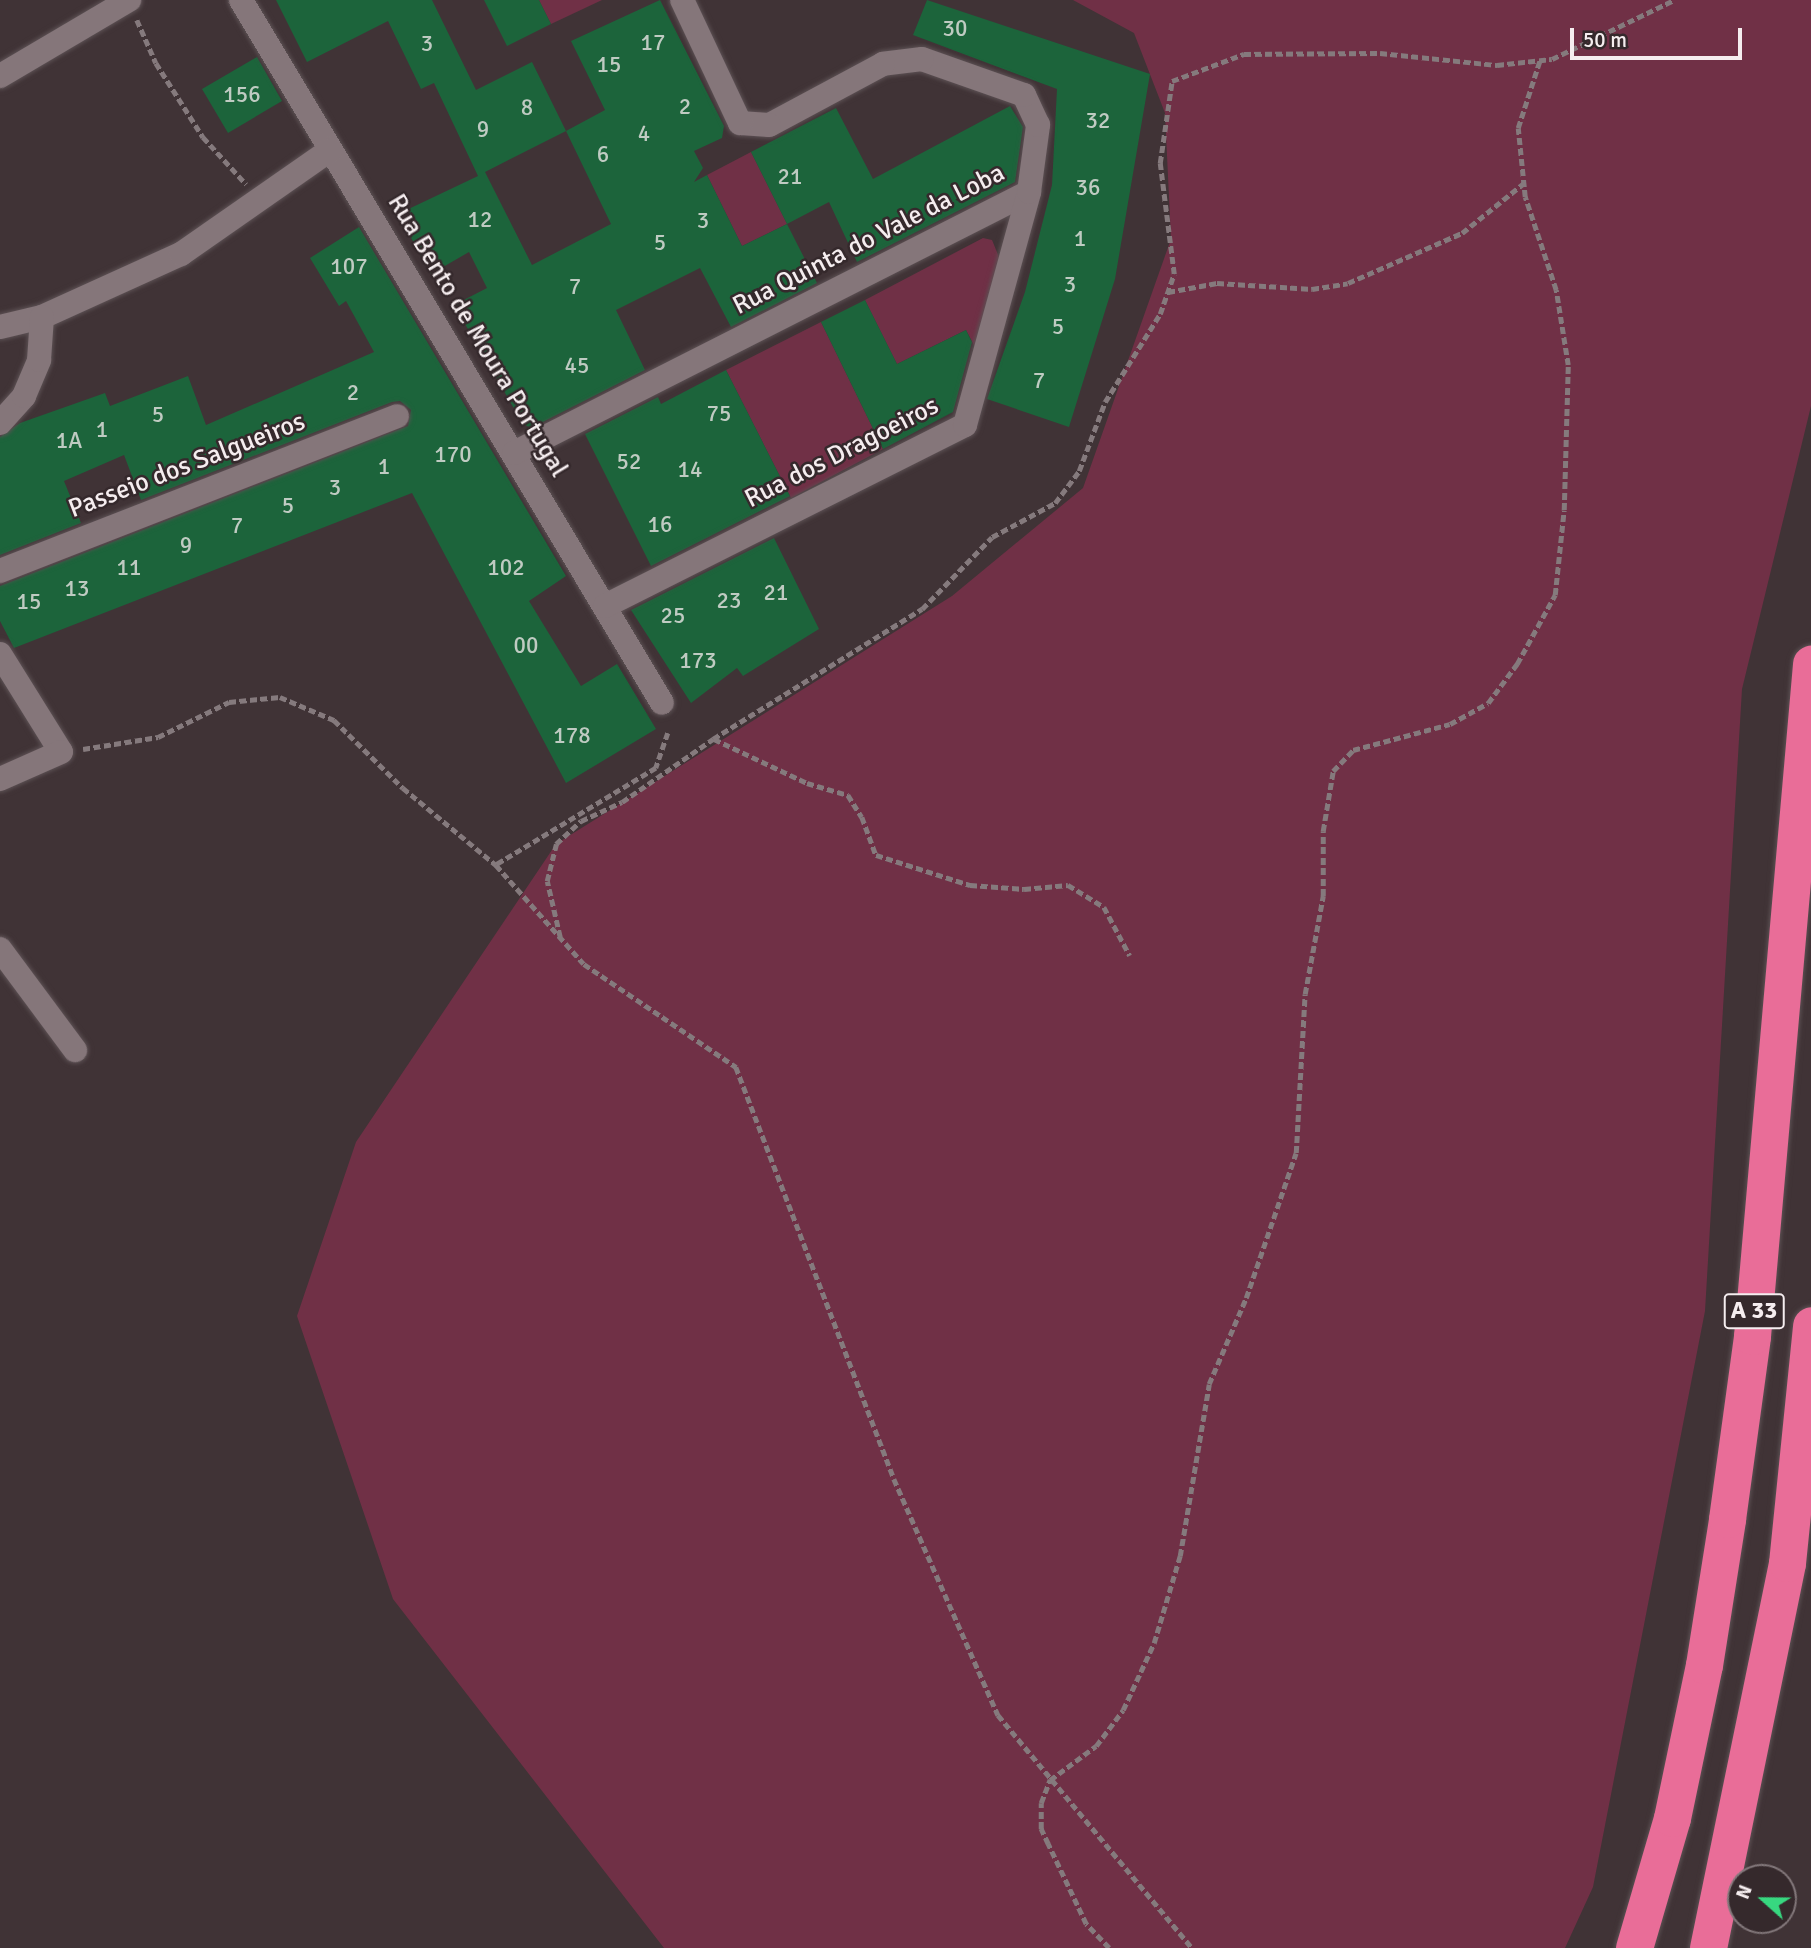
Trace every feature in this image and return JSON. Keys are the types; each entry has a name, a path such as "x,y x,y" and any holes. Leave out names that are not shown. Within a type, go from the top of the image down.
{"highway":[{"name":"A 33","path":"1634,1948 1672,1818 1704,1665 1727,1519 1752,1336 1811,664"},
{"name":"A 33","path":"1693,1948 1728,1842 1753,1743 1787,1563 1811,1325"},
{"path":"1708,1948 1728,1842"}],"street":[{"path":"0,76 129,0"},
{"name":"Rua Bento de Moura Portugal","path":"242,0 662,703"},
{"name":"Rua Quinta do Vale da Loba","path":"514,453 1029,192 1038,125 1024,95 922,59 883,64 769,125 740,123 682,0"},
{"path":"0,327 42,317 181,254 330,150"},
{"name":"Rua dos Dragoeiros","path":"605,606 965,425 1029,192"},
{"path":"0,423 24,396 39,360 42,317"},
{"name":"Passeio dos Salgueiros","path":"0,571 397,416"},
{"path":"0,654 61,752 0,779"},
{"path":"0,949 75,1049"}],"path":[{"path":"129,0 156,63 203,137 260,199"},
{"path":"560,937 547,881 556,844 581,821 622,802 713,739 922,609 992,537 1055,503 1079,471 1105,402 1160,314 1174,274 1160,163 1172,81 1244,54 1380,53 1497,65 1552,59 1674,0"},
{"path":"1109,1948 1086,1924 1041,1829 1041,1803 1050,1780 1096,1746 1123,1710 1154,1643 1182,1543 1209,1384 1246,1298 1296,1153 1305,994 1323,896 1323,831 1333,771 1353,750 1450,724 1488,703 1517,664 1555,594 1564,510 1568,365 1556,290 1524,183 1518,128 1540,60"},
{"path":"1168,293 1217,283 1312,289 1348,283 1462,233 1524,183"},
{"path":"61,752 158,737 229,702 281,697 334,720 403,788 496,865 584,964 736,1067 899,1491 998,1715 1192,1948"},
{"path":"496,865 656,768 668,733"},
{"path":"713,739 796,778 848,796 862,817 876,855 970,885 1024,889 1068,885 1104,907 1130,956"}],"shaded area":[{"path":"539,0 602,0 551,24"},
{"path":"1073,0 1811,0 1811,406 1742,689 1705,1311 1593,1887 1565,1948 664,1948 393,1599 297,1316 356,1142 556,844 952,596 1083,488 1171,239 1165,113 1134,33"},
{"path":"751,152 787,224 742,246 707,175"},
{"path":"983,238 992,240 1001,262 976,349 966,330 897,364 865,300"},
{"path":"821,322 883,449 791,498 726,370"}],"building":[{"path":"276,0 432,0 476,90 532,62 566,131 605,110 571,41 660,0 724,126 722,138 694,151 703,168 694,182 707,175 742,246 787,224 817,283 731,327 700,268 616,310 645,370 531,428 523,424 454,305 487,288 469,252 431,274 398,214 478,176 434,83 421,89 388,21 307,62","holes":["566,131 611,224 532,265 485,172"]},
{"path":"484,0 539,0 551,24 507,46"},
{"path":"927,0 1150,74 1115,279 1069,427 987,399 1025,292 1052,185 1057,89 913,35"},
{"path":"257,57 282,101 228,133 202,89"},
{"path":"1010,106 1023,127 1015,182 857,262 829,202 787,224 751,152 836,108 873,179"},
{"path":"359,227 566,576 529,601 581,686 617,664 656,729 566,783 412,493 14,648 0,621 0,586 408,426 411,410 400,401 392,402 141,500 124,455 64,481 81,523 0,555 0,437 20,423 105,393 110,406 188,376 206,425 374,352 346,301 339,306 310,258"},
{"path":"865,300 897,364 966,330 972,342 953,412 883,449 821,322"},
{"path":"726,370 790,496 651,566 585,434 658,397 661,404"},
{"path":"774,538 819,629 743,676 737,668 691,703 631,610"}]}
